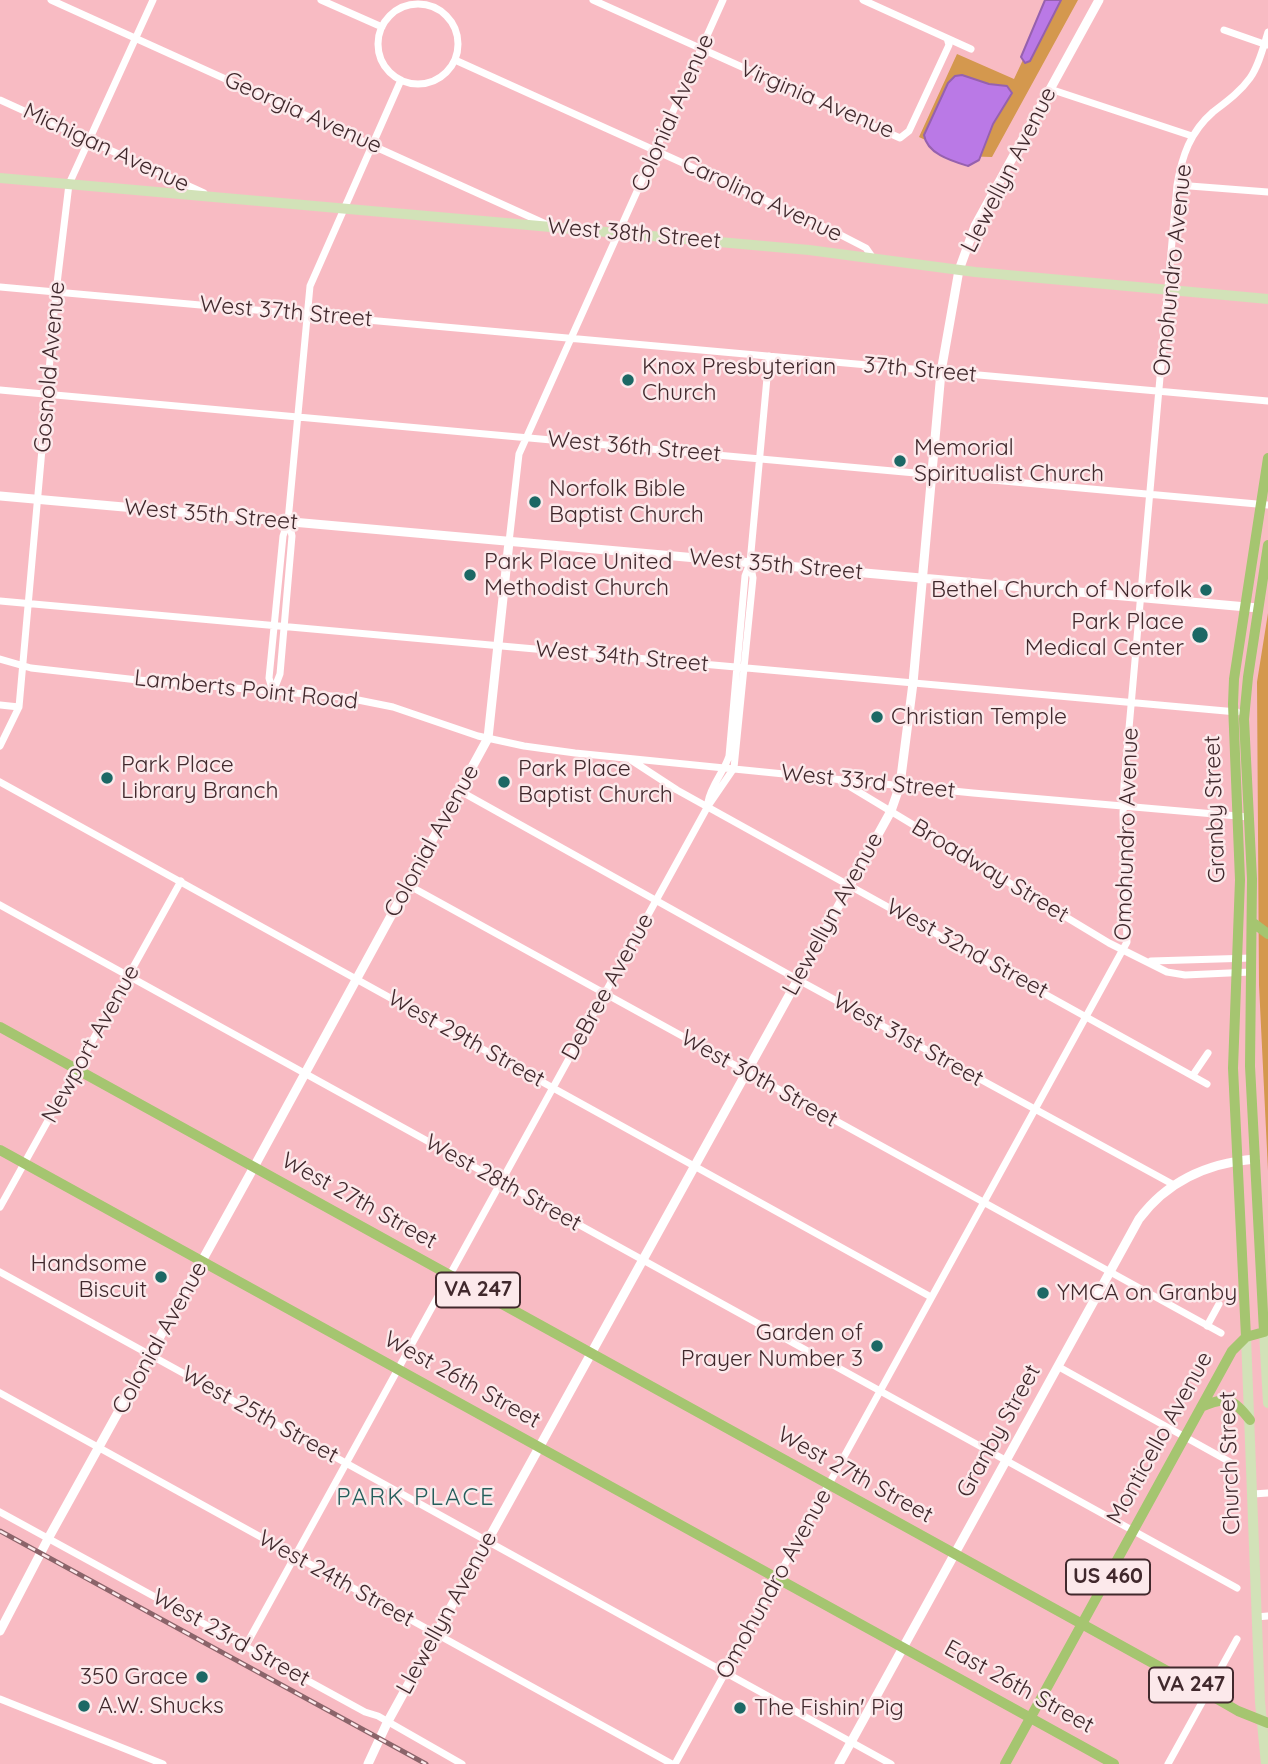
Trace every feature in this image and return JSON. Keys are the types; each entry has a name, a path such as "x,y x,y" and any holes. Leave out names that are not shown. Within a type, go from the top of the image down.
{"main road":[{"name":"West 38th Street","path":"0,178 619,233 873,258 1168,292 1268,299"},
{"name":"Granby Street","path":"1255,1159 1250,1066 1252,922 1243,817 1239,713 1234,679 1264,504 1268,458"},
{"name":"Granby Street","path":"1239,713 1268,545"},
{"name":"Granby Street","path":"1236,1161 1233,1068 1243,817"},
{"path":"1252,922 1268,934"},
{"name":"West 27th Street","path":"0,1027 955,1554"},
{"name":"West 26th Street","path":"0,1150 903,1647"},
{"name":"Church Street","path":"1255,1159 1268,1403"},
{"name":"Church Street","path":"1236,1161 1262,1616 1266,1764"},
{"path":"1246,1337 1265,1332"},
{"name":"Monticello Avenue","path":"1005,1764 1232,1351 1246,1337"},
{"path":"1201,1407 1227,1400 1239,1406 1250,1420"},
{"name":"VA 247","path":"955,1554 1206,1693 1265,1722"},
{"name":"East 26th Street","path":"903,1647 1114,1764"}],"street":[{"name":"Georgia Avenue","path":"51,0 555,228"},
{"name":"Gosnold Avenue","path":"0,746 19,707 69,184 153,0"},
{"path":"321,0 382,27"},
{"name":"Virginia Avenue","path":"593,0 900,138 909,131 931,86 949,45 947,38"},
{"name":"Colonial Avenue","path":"0,1630 488,738 519,454 723,0"},
{"path":"863,0 971,49"},
{"name":"Llewellyn Avenue","path":"368,1764 387,1723 590,1353 891,811 901,785 913,683 941,372 959,270 975,226 1099,0"},
{"path":"436,4 454,25 458,43 455,60 444,74 428,82 419,84 401,80 387,69 382,61 378,44 382,27 393,13 408,5 436,4"},
{"path":"1224,30 1266,45"},
{"name":"Omohundro Avenue","path":"673,1764 1124,951 1128,930 1123,806 1177,185 1192,135 1247,82 1266,45 1268,32"},
{"name":"Carolina Avenue","path":"455,60 855,242 866,248 873,258"},
{"path":"273,692 269,678 312,279 401,80"},
{"path":"1050,89 1192,135"},
{"name":"Michigan Avenue","path":"0,100 90,139 211,197"},
{"path":"1177,185 1268,192"},
{"name":"West 37th Street","path":"0,287 572,338"},
{"name":"37th Street","path":"572,338 1268,401"},
{"name":"DeBree Avenue","path":"244,1647 708,806 710,794 729,767 741,668 745,576 750,563 769,356"},
{"name":"West 36th Street","path":"0,390 1264,504"},
{"name":"West 35th Street","path":"0,496 1258,607"},
{"path":"273,692 279,674 292,536 288,521"},
{"name":"West 34th Street","path":"0,601 1239,713"},
{"name":"Lamberts Point Road","path":"0,659 23,665 138,680 368,701 488,738"},
{"path":"0,705 19,707"},
{"name":"West 33rd Street","path":"488,738 524,746 628,758 1243,817"},
{"name":"West 32nd Street","path":"628,758 708,806 1208,1084"},
{"name":"Broadway Street","path":"835,778 1124,951 1167,972 1185,975 1251,972"},
{"name":"West 29th Street","path":"0,782 931,1297"},
{"name":"West 31st Street","path":"460,791 1174,1185"},
{"name":"Newport Avenue","path":"0,1207 181,881"},
{"name":"West 30th Street","path":"408,886 1221,1333"},
{"name":"West 28th Street","path":"0,905 1237,1588"},
{"name":"Broadway Street","path":"1147,961 1252,958"},
{"path":"1193,1075 1208,1053"},
{"name":"Granby Street","path":"839,1764 1139,1219 1149,1206 1174,1185 1206,1168 1255,1159"},
{"name":"West 25th Street","path":"0,1272 891,1764"},
{"path":"1207,1326 1219,1304"},
{"path":"1059,1367 1230,1462"},
{"name":"West 24th Street","path":"0,1394 673,1764"},
{"path":"1253,1494 1268,1493"},
{"name":"West 23rd Street","path":"0,1512 462,1764"},
{"path":"1168,1764 1237,1639"},
{"path":"0,1699 163,1764"}],"shaded area":[{"path":"1045,0 1061,0 1030,61 1025,63 1021,57"},
{"path":"1051,0 1078,0 992,157 959,156 919,137 957,54 1014,79"},
{"path":"962,75 989,84 1007,86 1012,93 993,124 979,160 968,166 935,152 926,142 924,135 948,83 955,76"},
{"path":"1268,613 1268,1171 1259,985 1257,682"}],"railway":[{"path":"0,1531 426,1764"}],"place":[{"name":"Knox Presbyterian Church","path":"628,380"},
{"name":"Memorial Spiritualist Church","path":"900,461"},
{"name":"Norfolk Bible Baptist Church","path":"535,502"},
{"name":"Park Place United Methodist Church","path":"470,575"},
{"name":"Bethel Church of Norfolk","path":"1206,590"},
{"name":"Park Place Medical Center","path":"1200,635"},
{"name":"Christian Temple","path":"877,717"},
{"name":"Park Place Library Branch","path":"107,778"},
{"name":"Park Place Baptist Church","path":"504,782"},
{"name":"Handsome Biscuit","path":"161,1277"},
{"name":"YMCA on Granby","path":"1043,1293"},
{"name":"Garden of Prayer Number 3","path":"877,1346"},
{"name":"350 Grace","path":"202,1677"},
{"name":"A.W. Shucks","path":"84,1706"},
{"name":"The Fishin' Pig","path":"740,1708"}],"district":[{"name":"PARK PLACE","path":"416,1498"}]}
